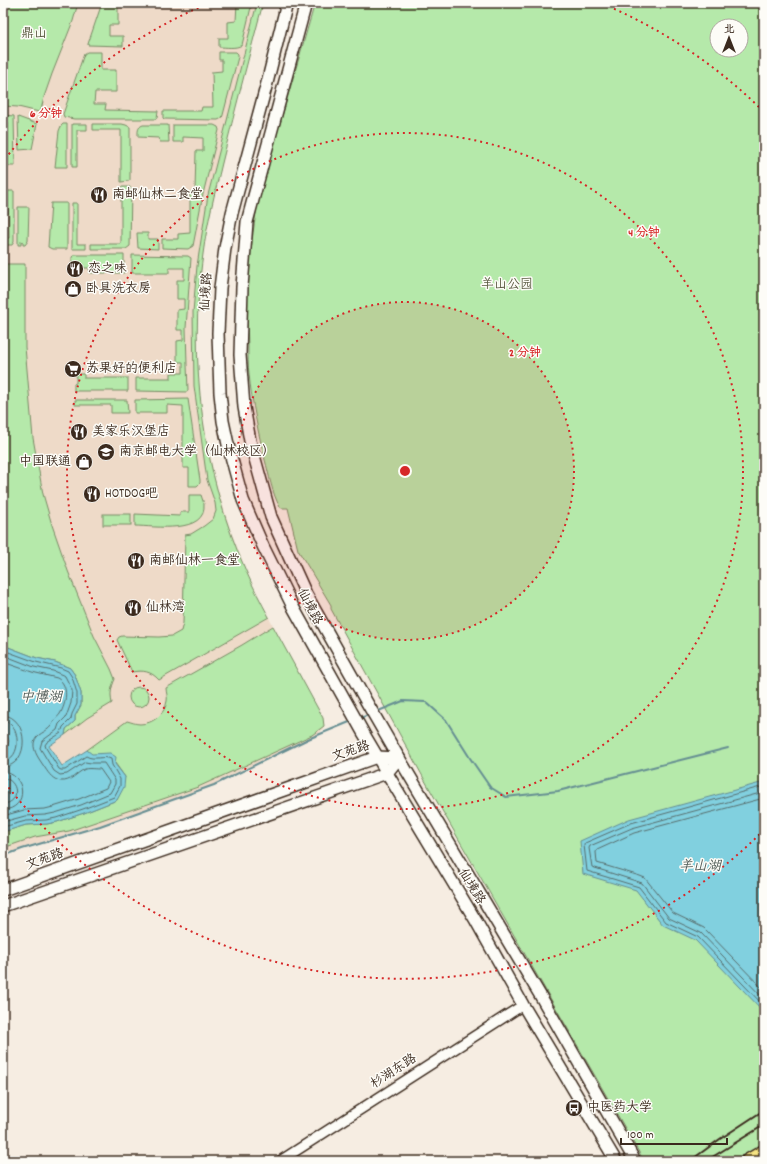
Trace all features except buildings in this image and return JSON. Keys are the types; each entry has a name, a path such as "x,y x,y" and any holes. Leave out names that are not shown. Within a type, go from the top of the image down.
{"main road":[{"name":"仙境路","path":"287,3 232,213 225,248 220,288 218,362 223,421 229,450 243,500 263,546 293,607 386,773 476,921 523,1005 616,1161"},
{"name":"仙境路","path":"306,3 248,222 242,287 240,355 244,407 250,441 271,517 306,594 366,701 540,994 635,1161"},
{"name":"文苑路","path":"3,890 377,756 399,758"},
{"path":"3,906 386,773 399,758"},
{"path":"747,1161 764,1151"}],"street":[{"name":"杉湖东路","path":"280,1161 523,1005"}],"shaded area":[{"name":"南京邮电大学（仙林校区）","path":"3,3 263,3 230,129 203,253 197,320 198,375 204,424 215,480 230,529 246,571 271,622 323,718 324,726 319,735 214,785 100,825 3,855"}],"green space":[{"name":"鼎山","path":"3,3 78,3 73,21 39,112 18,107 3,106"},
{"path":"102,3 138,3 138,7 118,7 118,25 109,25 109,36 123,36 123,46 88,45"},
{"path":"237,3 252,3 242,45 234,47 219,47 219,38 228,38 228,22 236,21"},
{"path":"257,3 263,3 227,143 207,231 199,294 197,334 198,375 202,416 209,456 231,534 254,589 269,617 159,680 147,672 132,672 117,640 122,636 172,636 181,631 183,623 185,535 191,534 204,526 213,519 216,511 215,503 207,480 194,386 193,312 197,266 208,195"},
{"name":"羊山公园","path":"315,3 764,3 764,1146 738,1161 644,1161 428,786 331,609 331,605 298,550 288,508 280,507 271,484 262,449 252,396 248,364 247,308 253,233 259,195"},
{"path":"87,52 101,52 101,70 116,70 116,92 95,92 94,104 106,104 105,110 158,111 157,118 74,119 64,117 63,114 84,54"},
{"path":"219,52 236,52 238,54 222,118 218,120 164,119 163,111 201,111 202,107 213,107 212,72 222,71 222,60 219,60"},
{"path":"3,115 14,116 15,166 8,166 8,122 3,121"},
{"path":"18,117 37,124 32,149 19,150"},
{"path":"63,124 67,124 67,167 55,167 59,131"},
{"path":"72,124 87,124 87,130 77,130 77,167 72,167"},
{"path":"93,124 122,124 130,127 129,181 121,182 121,130 93,130"},
{"path":"143,125 168,125 169,142 160,142 159,138 138,137 139,128"},
{"path":"173,125 214,125 218,127 219,130 203,194 193,246 188,249 162,248 162,239 178,239 178,234 190,233 190,192 195,191 196,151 203,151 203,138 183,137 183,142 173,142"},
{"path":"121,187 130,187 131,189 130,246 126,249 91,249 91,244 121,244"},
{"path":"8,191 14,191 14,242 12,245 3,245 3,238 9,238"},
{"path":"51,203 67,203 67,249 52,249 48,247"},
{"path":"72,203 77,203 77,244 86,244 86,249 72,249"},
{"path":"18,207 29,207 28,241 25,245 23,245 23,242 21,241 21,245 18,245"},
{"path":"137,233 148,233 148,239 158,239 158,249 138,248"},
{"path":"74,255 124,255 124,273 90,273 89,268 72,268 72,257"},
{"path":"132,255 188,256 191,258 186,328 187,392 136,391 136,378 171,378 171,373 183,373 183,362 177,362 177,341 183,340 183,330 177,330 177,310 184,309 184,299 177,299 177,280 184,280 184,268 169,268 169,273 132,273"},
{"path":"3,264 25,264 25,347 33,438 43,494 68,571 94,636 115,679 111,691 112,703 87,718 65,735 66,729 75,721 75,716 81,705 81,693 75,675 70,668 55,662 37,658 3,645"},
{"path":"76,374 84,374 84,378 128,378 128,391 74,391"},
{"path":"188,399 200,480 200,483 197,486 189,486 189,468 183,468 183,406 167,405 167,413 135,413 135,400"},
{"path":"75,400 127,400 128,413 111,413 111,405 75,405"},
{"path":"189,495 201,495 204,504 203,514 197,521 188,525 177,527 135,526 135,514 180,516 180,512 189,512"},
{"path":"103,514 131,514 131,525 103,525"},
{"path":"273,626 323,718 324,726 312,735 198,787 69,831 35,837 3,848 3,832 26,825 57,822 117,800 125,777 115,763 91,754 87,750 127,721 145,724 154,720 161,714 166,706 166,688"},
{"path":"135,687 143,687 149,693 149,701 143,707 135,707 129,701 129,693"}],"water":[{"name":"中博湖","path":"3,645 37,658 55,662 70,668 75,675 81,693 81,705 75,716 75,721 66,729 65,735 49,746 62,766 87,750 92,754 110,753 116,757 115,764 125,777 124,787 117,800 57,822 26,825 3,832 3,796 7,794 3,782 3,754 9,741 3,725"},
{"name":"羊山湖","path":"764,782 764,1012 695,940 663,925 636,890 583,874 580,841 629,819"}],"waterway":[{"path":"376,712 403,701 426,702 446,720 490,787 506,797 558,791 728,748"},
{"path":"360,718 369,715"},
{"path":"3,856 100,826 214,785 308,739 352,721"}],"railway":[{"path":"690,1161 764,1110"},
{"path":"706,1161 764,1125"}],"place":[{"name":"南邮仙林二食堂","path":"99,195"},
{"name":"恋之味","path":"75,269"},
{"name":"卧具洗衣房","path":"73,289"},
{"name":"苏果好的便利店","path":"73,369"},
{"name":"美家乐汉堡店","path":"79,432"},
{"name":"南京邮电大学（仙林校区）","path":"106,452"},
{"name":"中国联通","path":"84,462"},
{"name":"HOTDOG吧","path":"92,494"},
{"name":"南邮仙林一食堂","path":"136,561"},
{"name":"仙林湾","path":"133,608"},
{"name":"中医药大学","path":"574,1108"}]}
